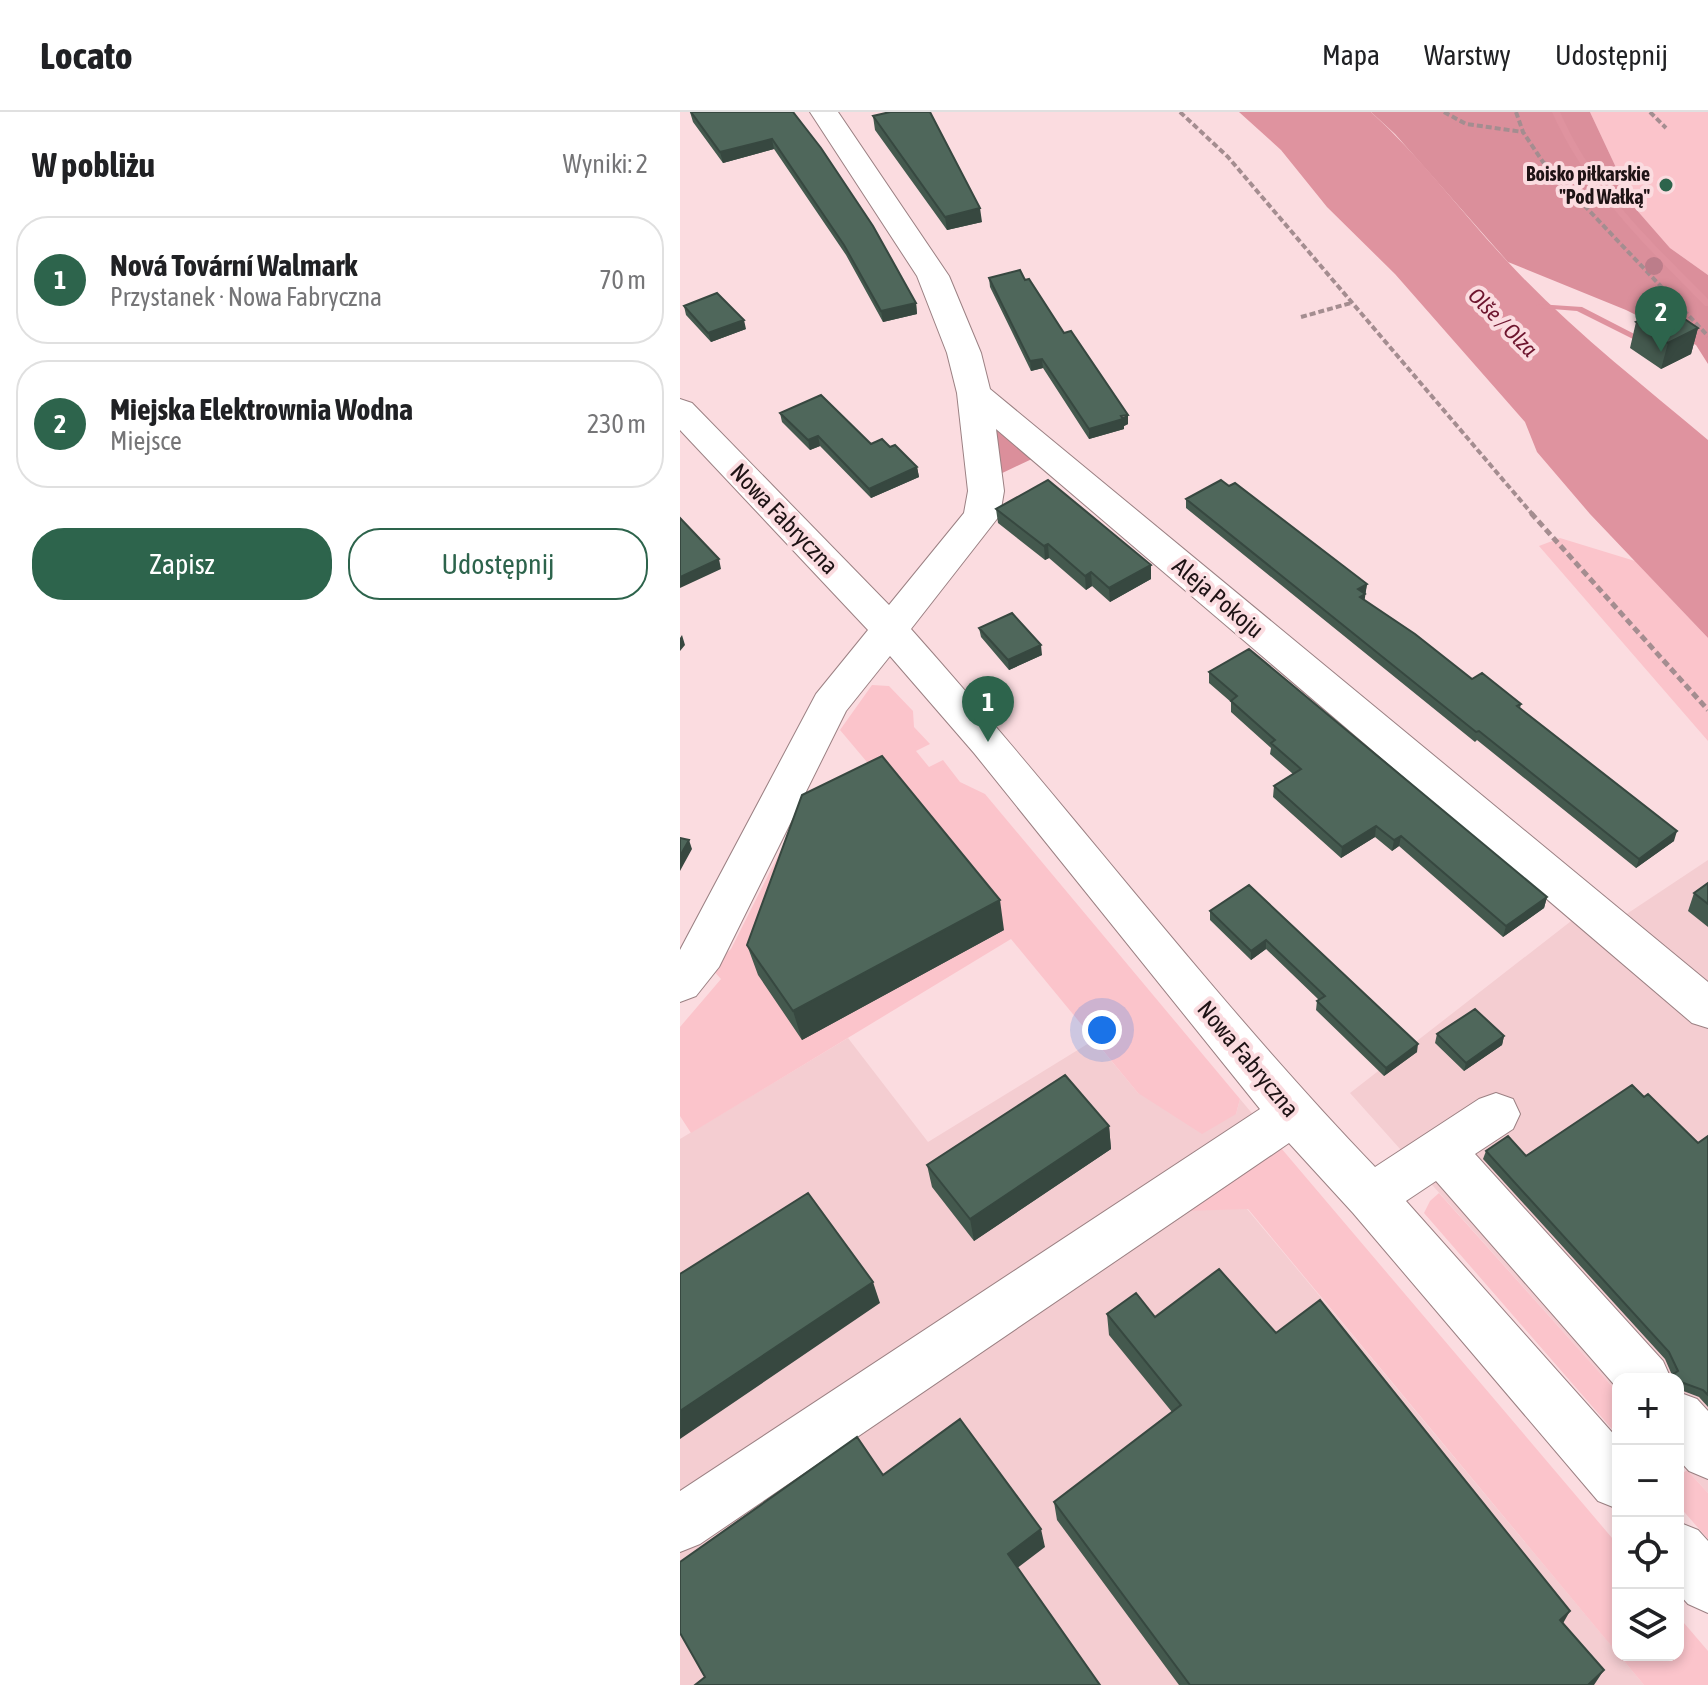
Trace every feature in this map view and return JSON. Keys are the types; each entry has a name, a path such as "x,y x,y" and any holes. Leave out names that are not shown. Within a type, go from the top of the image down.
{"street":[{"path":"680,983 703,954 830,704 888,628 1019,475 974,393 964,353 933,276 824,112"},
{"name":"Aleja Pokoju","path":"974,393 1019,475 1708,1009"},
{"name":"Nowa Fabryczna","path":"680,410 888,628 988,742 1293,1114 1371,1197 1612,1474"},
{"path":"680,1524 1293,1114"},
{"path":"1371,1197 1496,1114"},
{"path":"1441,1151 1639,1373"},
{"path":"1684,1557 1708,1584"}],"path":[{"path":"1180,112 1228,157 1550,535 1708,710"},
{"path":"1444,112 1466,124 1523,132"},
{"path":"1516,112 1523,132 1543,162 1582,207 1708,336"},
{"path":"1650,112 1666,128"},
{"path":"1301,317 1351,303"}],"shaded area":[{"path":"1371,112 1590,112 1635,208 1670,248 1708,275 1708,364 1696,345 1626,310 1508,262 1395,134"},
{"name":"Boisko piłkarskie \"Pod Wałką\"","path":"1590,112 1708,112 1708,275 1670,248 1635,208"},
{"path":"995,423 1034,458 996,476"},
{"path":"1560,538 1635,561 1708,638 1708,741 1539,546"},
{"path":"872,685 889,686 913,711 914,727 930,744 916,751 929,767 943,760 960,782 985,794 1240,1099 1236,1114 1202,1134 1138,1093 1011,939 691,1133 680,1116 680,1027 721,979 711,968 731,949 787,838 888,787 840,730"},
{"path":"1708,860 1708,1493 1684,1467 1684,1373 1612,1373 1612,1386 1350,1093 1584,911 1604,929"},
{"path":"848,1038 928,1142 1094,1040 1138,1093 1236,1114 1240,1099 1281,1148 1247,1209 1612,1647 1612,1661 1624,1661 1644,1685 680,1685 680,1139"},
{"path":"1281,1148 1612,1538 1612,1647 1248,1209 1183,1211"},
{"path":"1439,1193 1612,1386 1612,1429 1424,1213"},
{"path":"1687,1470 1708,1493 1708,1539 1684,1512 1684,1472"},
{"path":"1684,1623 1708,1651 1708,1685 1644,1685 1624,1661 1684,1661"}],"water":[{"name":"Olše / Olza","path":"1239,112 1371,112 1407,147 1554,309 1708,440 1708,638 1590,514 1537,452 1525,422 1395,274 1327,207 1281,150"}],"building":[{"path":"691,112 793,112 873,226 916,303 881,311 844,245 772,139 720,152"},
{"path":"890,112 930,112 980,208 945,217 873,116"},
{"path":"1020,270 1064,333 1071,331 1128,415 1121,416 1123,419 1089,429 1042,359 1030,361 989,278"},
{"path":"717,293 744,320 708,333 684,306"},
{"path":"1667,307 1698,328 1668,343 1636,322"},
{"path":"821,395 871,444 882,439 890,447 895,445 917,467 869,489 818,436 808,440 780,413"},
{"path":"1048,480 1151,565 1109,588 1091,572 1085,576 1048,544 1044,546 996,509"},
{"path":"1221,480 1229,486 1235,483 1367,584 1358,589 1365,594 1360,597 1415,634 1472,679 1482,673 1521,704 1517,706 1677,831 1639,859 1186,499"},
{"path":"680,518 719,559 680,577"},
{"path":"1012,613 1041,645 1008,660 979,628"},
{"path":"1249,649 1547,897 1506,926 1401,836 1394,840 1376,826 1342,847 1274,786 1301,769 1271,743 1275,740 1231,701 1237,696 1209,672"},
{"path":"882,756 1000,900 793,1011 747,945 802,795"},
{"path":"680,838 689,840 680,856"},
{"path":"1708,883 1708,904 1694,893"},
{"path":"1249,885 1418,1044 1386,1068 1317,1001 1325,996 1266,940 1251,951 1210,911"},
{"path":"1475,1009 1504,1036 1466,1063 1437,1034"},
{"path":"1065,1075 1109,1126 970,1219 927,1165"},
{"path":"1632,1085 1644,1097 1648,1094 1698,1143 1708,1136 1708,1395 1684,1383 1684,1373 1675,1373 1678,1371 1669,1352 1486,1151 1508,1136 1526,1156"},
{"path":"808,1193 873,1282 680,1411 680,1274"},
{"path":"1219,1269 1276,1333 1320,1300 1570,1611 1560,1620 1604,1670 1588,1685 1190,1685 1054,1502 1181,1405 1107,1314 1136,1293 1155,1317"},
{"path":"960,1419 1041,1529 1008,1554 1100,1685 695,1685 705,1677 680,1633 680,1562 857,1437 883,1475"}],"waterway":[{"path":"1556,112 1583,165 1602,190 1643,238 1708,304"},
{"path":"1540,306 1579,309 1644,341"}],"place":[{"name":"Boisko piłkarskie \"Pod Wałką\"","path":"1666,185"},
{"name":"Miejska Elektrownia Wodna","path":"1661,352"},
{"name":"Nová Tovární Walmark","path":"988,742"}]}
